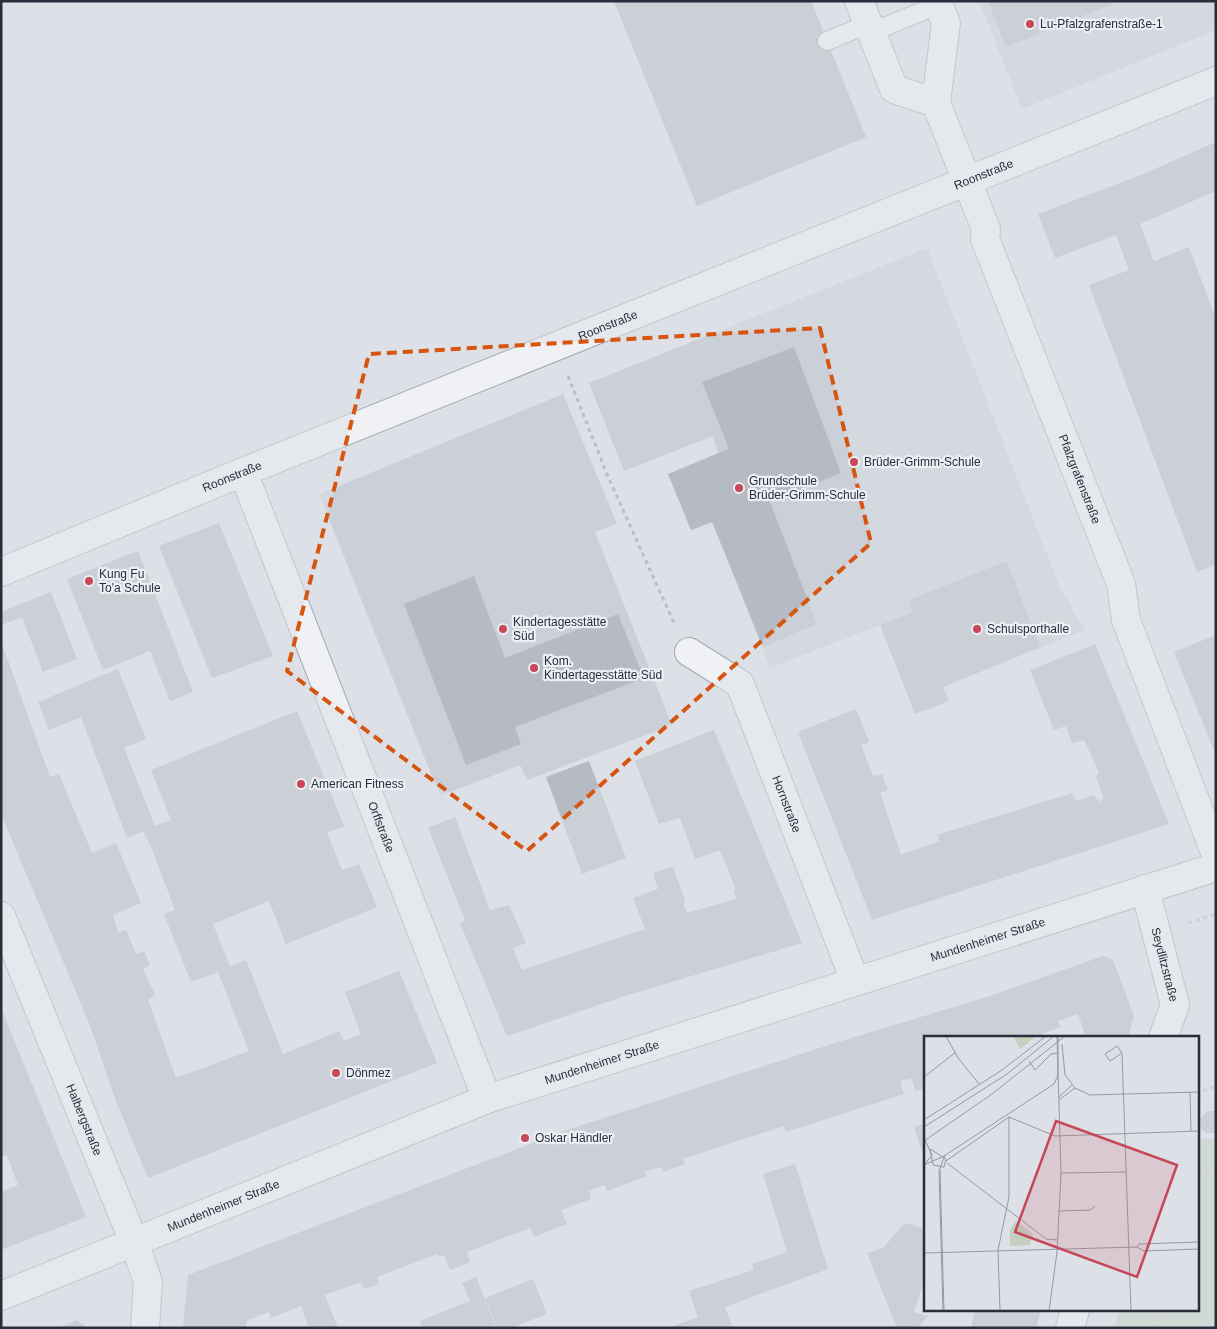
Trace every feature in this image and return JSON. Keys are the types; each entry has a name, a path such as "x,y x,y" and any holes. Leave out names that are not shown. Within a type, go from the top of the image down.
{"street":[{"name":"Pfalzgrafenstraße","path":"938,3 946,23 936,103 986,229 985,240 1121,584 1126,620 1216,855"},
{"path":"863,13 894,89 936,103"},
{"name":"Roonstraße","path":"1,572 243,472 1216,81"},
{"name":"Orffstraße","path":"243,472 487,1099"},
{"name":"Hornstraße","path":"689,652 740,684 855,981"},
{"name":"Mundenheimer Straße","path":"1,1296 487,1099 1216,867"},
{"name":"Seydlitzstraße","path":"1145,889 1175,1005 1164,1036"},
{"name":"Halbergstraße","path":"1,916 134,1242 148,1282 145,1328"},
{"path":"1070,1328 1074,1312"}],"lane":[{"path":"827,41 863,13 884,27 938,3"}],"path":[{"path":"579,405 609,479 689,652"},
{"path":"1200,1095 1207,1088 1216,1087"},
{"path":"1200,1169 1216,1169"},
{"path":"1158,1328 1162,1312"}],"highlighted area":[{"path":"820,328 871,543 527,851 287,671 369,354"}],"shaded area":[{"path":"979,1 1216,1 1216,30 1022,109"},
{"name":"Brüder-Grimm-Schule","path":"927,248 1061,590 1085,630 943,687 913,612 770,668 713,522 691,530 668,474 718,453 713,436 624,471 589,383"},
{"name":"Kindertagesstätte Süd","path":"563,394 617,524 595,532 672,725 527,780 520,765 440,796 319,494"}],"green space":[{"path":"1216,1139 1216,1328 1114,1328 1119,1312 1200,1312 1200,1140"}],"building":[{"path":"614,1 811,1 866,137 697,206"},
{"name":"Lu-Pfalzgrafenstraße-1","path":"988,1 1120,1 1006,47"},
{"path":"1216,142 1216,191 1140,224 1154,261 1189,247 1216,319 1216,564 1197,572 1089,285 1129,270 1116,235 1055,258 1038,214 1141,175"},
{"name":"Grundschule Brüder-Grimm-Schule","path":"794,347 841,473 770,502 817,624 763,647 712,522 691,530 668,474 729,449 702,382"},
{"path":"219,523 273,656 212,678 159,546"},
{"path":"138,551 193,692 170,701 150,651 103,670 67,579"},
{"name":"Schulsporthalle","path":"1007,561 1040,647 943,687 949,701 915,714 880,625 913,612 909,600"},
{"name":"Kom. Kindertagesstätte Süd","path":"474,576 505,658 618,614 644,678 515,727 521,744 466,765 404,604"},
{"path":"51,592 77,659 43,672 22,617 1,625 1,612"},
{"path":"1216,635 1216,755 1174,652"},
{"path":"1,641 50,777 59,774 92,853 116,843 141,903 113,915 118,932 126,930 136,954 144,951 150,965 143,969 155,995 148,1000 176,1078 249,1051 218,972 191,982 164,914 175,910 152,849 143,831 127,838 81,717 49,730 38,702 118,669 146,739 124,748 155,826 171,820 151,770 297,711 344,826 327,833 342,870 359,864 377,907 286,944 269,901 213,924 230,967 246,960 283,1054 339,1031 344,1041 361,1034 345,992 399,971 437,1063 148,1178 116,1101 89,1023 1,814"},
{"path":"1095,644 1169,824 872,920 798,732 856,709 869,742 861,745 873,776 882,774 888,790 880,793 901,855 939,841 937,835 1072,793 1076,801 1094,795 1099,802 1104,798 1096,777 1099,772 1084,740 1072,743 1066,726 1054,730 1030,670"},
{"path":"714,730 802,943 628,995 507,1036 460,923 465,920 428,828 455,817 490,910 509,905 526,943 513,948 522,970 645,929 633,898 658,889 653,873 673,867 685,900 684,905 687,913 723,903 737,898 734,892 735,887 720,850 695,859 680,818 659,824 635,761"},
{"path":"589,761 626,858 582,874 546,777"},
{"path":"1103,956 1113,960 1134,1016 1129,1036 1085,1036 1078,1014 1058,1021 1061,1027 1041,1034 1042,1036 924,1036 924,1089 916,1091 911,1078 900,1081 904,1094 786,1132 784,1126 683,1159 685,1164 663,1172 661,1167 645,1171 647,1176 607,1191 605,1185 589,1191 591,1199 561,1210 567,1224 534,1237 530,1228 467,1252 470,1262 450,1270 444,1255 438,1257 437,1254 377,1277 379,1284 364,1289 361,1282 325,1295 338,1328 309,1328 301,1306 271,1318 269,1312 247,1320 246,1328 183,1328 188,1275 564,1131 835,1043 990,996"},
{"path":"1,1008 86,1217 1,1250 1,1192 18,1185 7,1155 1,1157"},
{"path":"1207,1111 1216,1111 1216,1133 1207,1133 1201,1129 1200,1119"},
{"path":"924,1124 924,1158 914,1127"},
{"path":"795,1164 828,1269 725,1307 733,1328 669,1328 698,1317 689,1291 754,1270 752,1264 787,1252 763,1174"},
{"path":"905,1223 924,1228 924,1280 914,1312 928,1316 917,1328 897,1328 867,1253 883,1248"},
{"path":"476,1277 496,1328 422,1328 420,1321 470,1301 462,1283"},
{"path":"533,1279 547,1314 511,1328 497,1328 485,1298"},
{"path":"975,1312 1040,1312 1036,1328 971,1328"},
{"path":"77,1320 87,1328 60,1328"}],"place":[{"name":"Lu-Pfalzgrafenstraße-1","path":"1030,24"},
{"name":"Brüder-Grimm-Schule","path":"854,462"},
{"name":"Grundschule Brüder-Grimm-Schule","path":"739,488"},
{"name":"Kung Fu To'a Schule","path":"89,581"},
{"name":"Kindertagesstätte Süd","path":"503,629"},
{"name":"Schulsporthalle","path":"977,629"},
{"name":"Kom. Kindertagesstätte Süd","path":"534,668"},
{"name":"American Fitness","path":"301,784"},
{"name":"Dönmez","path":"336,1073"},
{"name":"Oskar Händler","path":"525,1138"}]}
